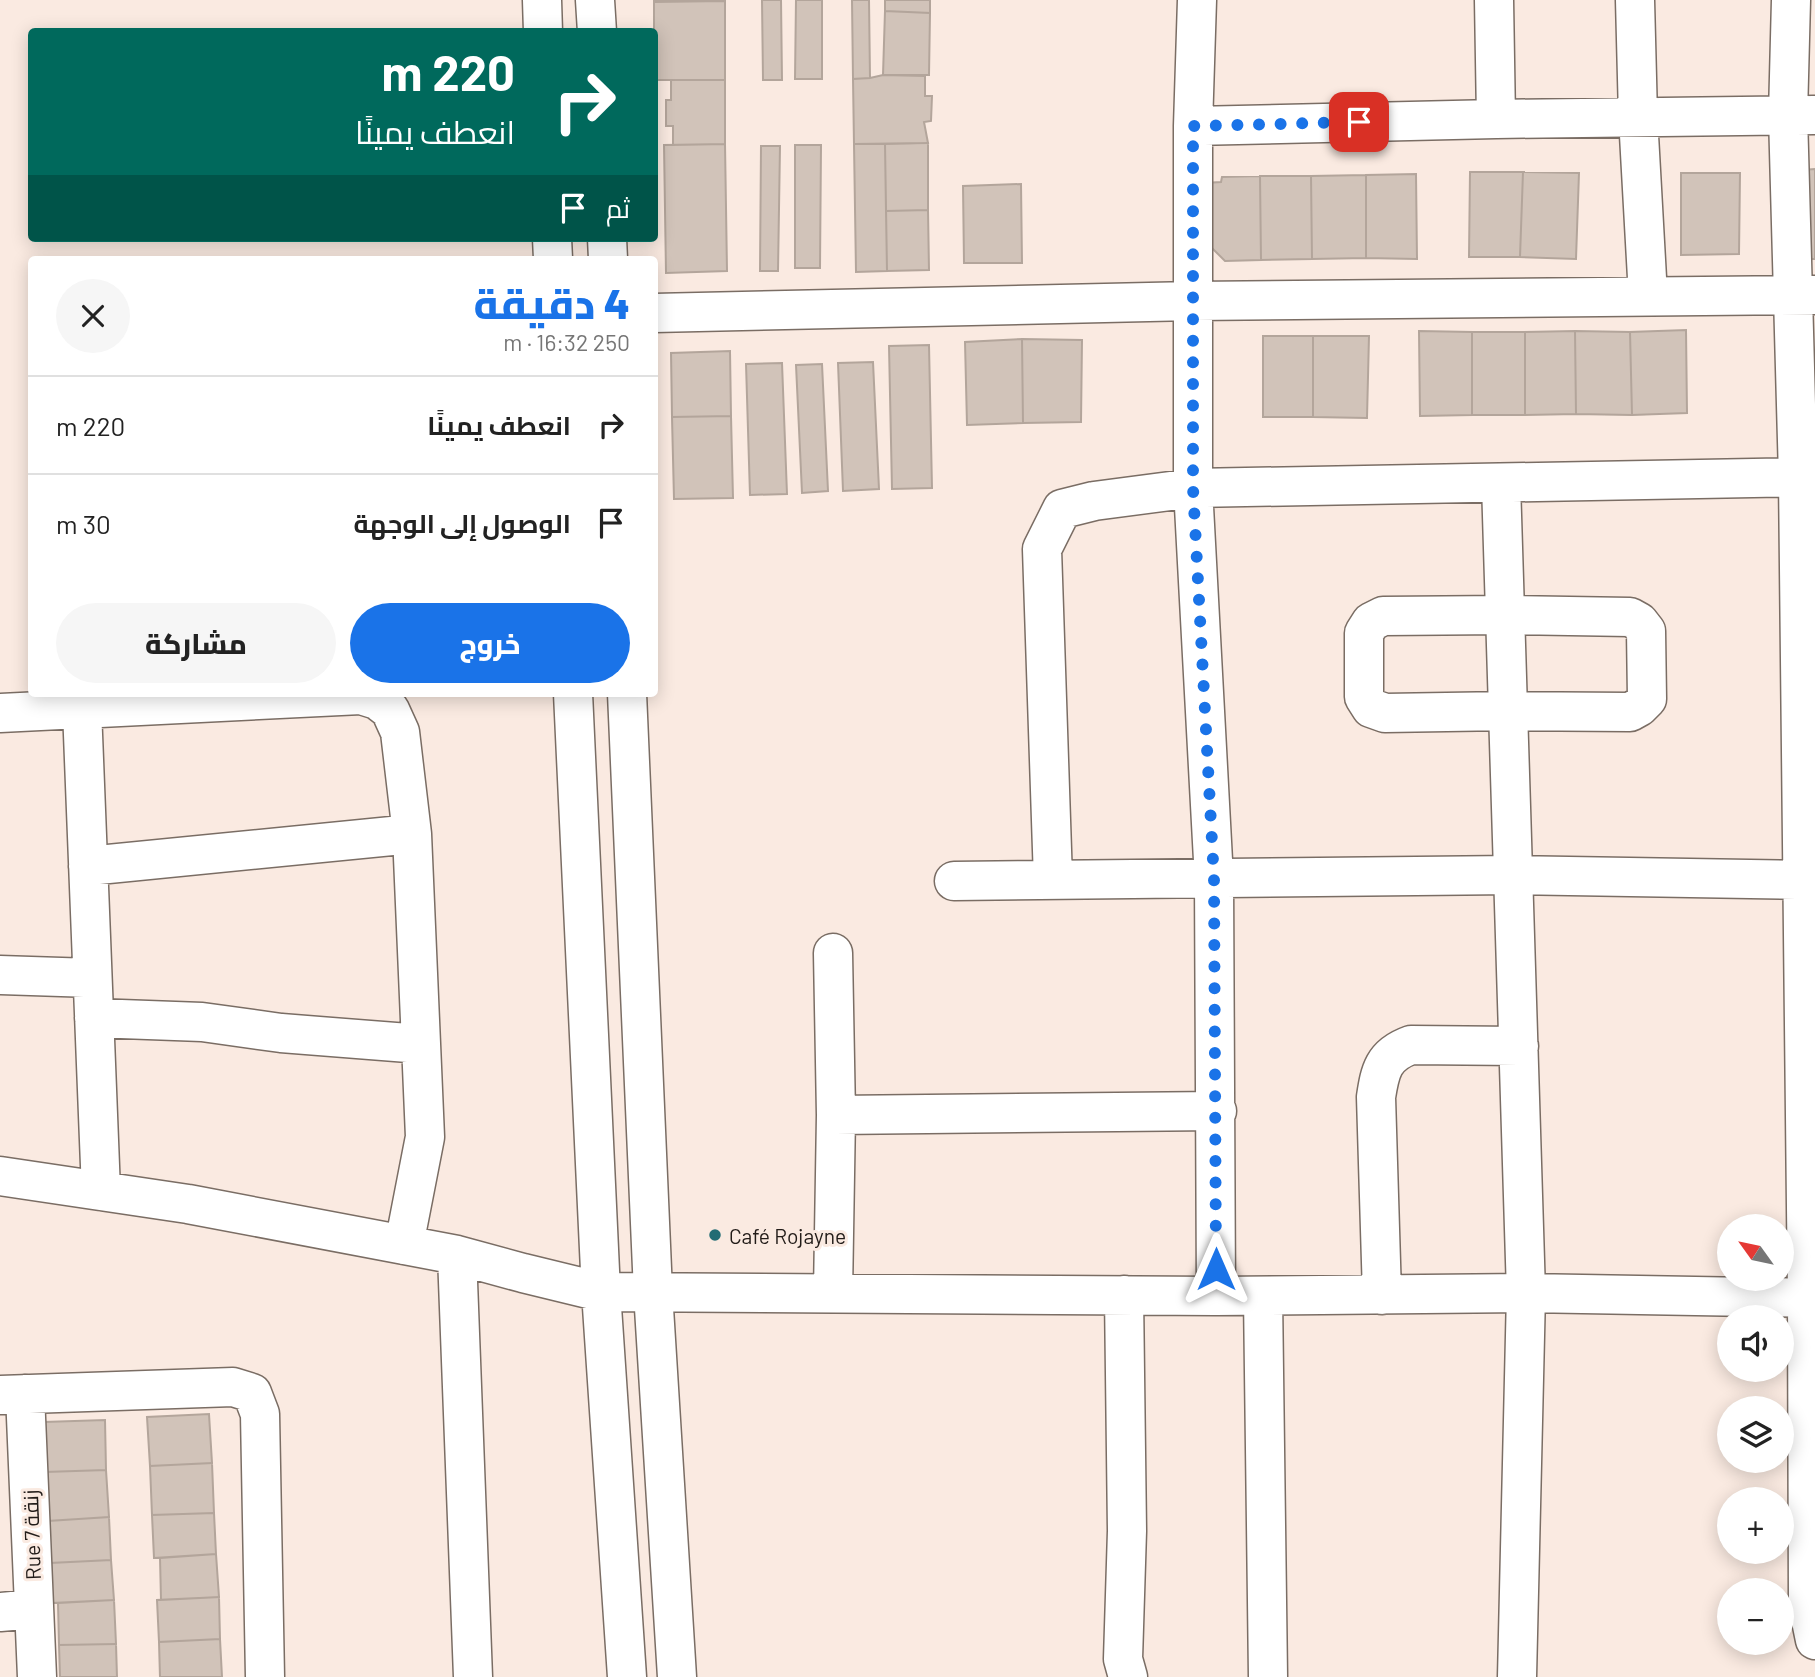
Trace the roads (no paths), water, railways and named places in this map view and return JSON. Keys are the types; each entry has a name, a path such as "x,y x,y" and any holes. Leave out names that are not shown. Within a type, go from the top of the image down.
{"street":[{"path":"542,0 543,28"},
{"path":"595,0 597,28"},
{"path":"1197,0 1193,126 1193,488 1214,879 1216,1296"},
{"path":"1494,0 1496,119"},
{"path":"1634,0 1648,296"},
{"path":"1791,0 1802,115 1811,1298 1808,1606 1815,1640"},
{"path":"1193,126 1802,115"},
{"path":"658,313 1193,300 1804,295"},
{"path":"1053,880 1042,549 1062,509 1094,501 1193,488 1806,477"},
{"path":"1502,483 1527,1293 1517,1677"},
{"path":"1505,615 1630,617 1639,622 1646,631 1647,699 1630,712 1385,713 1371,708 1364,697 1364,633 1371,622 1383,616 1505,615"},
{"path":"0,713 321,697"},
{"path":"367,697 377,700 390,710 400,732 412,834 425,1137 404,1245"},
{"path":"573,697 601,1292 627,1677"},
{"path":"627,697 653,1292 677,1677"},
{"path":"82,709 101,1191"},
{"path":"88,866 412,834"},
{"path":"954,881 1513,875 1809,880"},
{"path":"833,953 836,1115 833,1293"},
{"path":"0,975 92,978"},
{"path":"94,1018 202,1022 281,1033 421,1044"},
{"path":"1382,1295 1376,1097 1379,1076 1386,1061 1397,1050 1411,1045 1518,1046"},
{"path":"836,1115 1216,1111"},
{"path":"0,1176 188,1204 457,1255 601,1292 1216,1296 1527,1293 1811,1298"},
{"path":"457,1255 473,1677"},
{"path":"1124,1295 1127,1531 1123,1659 1128,1677"},
{"path":"1263,1296 1268,1677"},
{"path":"13,1394 233,1387 252,1393 260,1414 265,1677"},
{"name":"Rue 7 زنقة","path":"13,1394 17,1611 37,1677"}],"place":[{"name":"Café Rojayne","path":"715,1235"}]}
